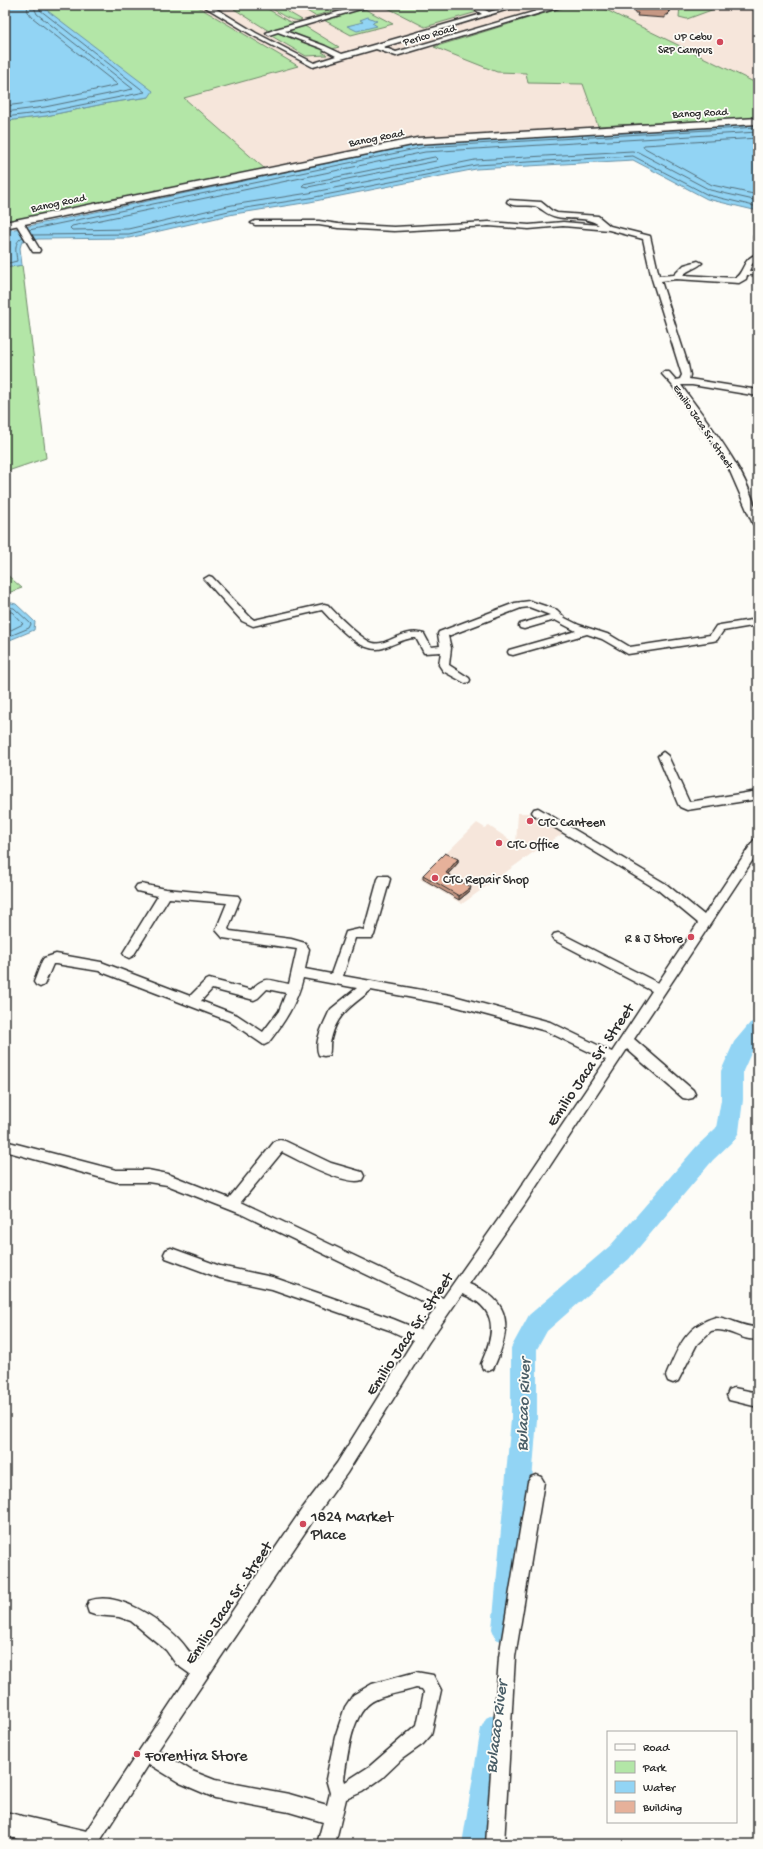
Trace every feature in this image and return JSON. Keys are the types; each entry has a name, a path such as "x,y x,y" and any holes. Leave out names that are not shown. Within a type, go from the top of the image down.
{"street":[{"name":"Perico Road","path":"205,5 254,34 313,65 519,5"},
{"path":"269,33 371,5"},
{"path":"471,5 491,13"},
{"path":"480,5 491,13"},
{"name":"Perico Road","path":"390,51 548,5"},
{"name":"Perico Road","path":"390,51 396,54 564,5"},
{"path":"278,30 323,47 342,57"},
{"path":"377,47 390,51"},
{"name":"Banog Road","path":"5,225 20,224 418,141 758,121"},
{"path":"511,202 538,204 549,213 595,218 609,228"},
{"path":"255,223 319,222 338,226 394,229 490,224 529,227 563,224 609,228 637,234 647,238 656,279 684,364 686,375 680,382"},
{"path":"20,224 35,246"},
{"path":"656,279 676,276 732,281 743,278 745,267 749,261 756,259"},
{"path":"676,276 687,267 698,263"},
{"path":"744,273 758,273"},
{"name":"Emilio Jaca Sr. Street","path":"666,374 680,382 731,462 758,524"},
{"path":"680,382 758,393"},
{"path":"209,579 246,619 253,623 321,606 328,608 346,628 370,646 380,646 414,634 420,636 428,651 446,648"},
{"path":"465,680 447,669 444,665 446,648 443,634 519,605 530,604 553,612 575,627 606,637 624,649 633,651 713,638 720,628 758,622"},
{"path":"524,626 557,616"},
{"path":"513,652 587,631"},
{"path":"664,756 684,804 687,806 758,795"},
{"path":"538,812 662,887 705,922"},
{"name":"Emilio Jaca Sr. Street","path":"90,1844 146,1753 342,1468 423,1338 460,1287 613,1058 627,1041 758,843"},
{"path":"336,978 350,935 359,933 368,935 384,879"},
{"path":"40,982 48,961 56,959 101,967 233,1018 264,1040 284,1013 294,990 303,949 301,946 291,943 227,935 222,930 234,899 166,893 140,888"},
{"path":"129,953 166,893"},
{"path":"558,937 661,990"},
{"path":"298,972 450,1000 550,1027 613,1058"},
{"path":"192,1003 209,984 254,995 264,984 294,990"},
{"path":"324,1051 324,1040 335,1012 369,985"},
{"path":"627,1041 688,1094"},
{"path":"232,1204 280,1145 328,1168 357,1176"},
{"path":"5,1146 116,1176 148,1176 158,1178 232,1204 446,1306"},
{"path":"171,1254 220,1272 272,1283 330,1302 393,1324 423,1338"},
{"path":"460,1287 482,1297 493,1307 497,1316 499,1325 498,1334 488,1364"},
{"path":"673,1376 692,1339 703,1328 719,1323 726,1324 744,1333 758,1333"},
{"path":"734,1395 758,1400"},
{"path":"495,1844 507,1657 536,1482"},
{"path":"95,1606 119,1609 136,1615 172,1644 182,1658 202,1672"},
{"path":"326,1844 339,1793 335,1779 343,1737 351,1713 359,1701 372,1692 416,1680 427,1681 433,1690 425,1729 417,1738 396,1752 376,1772 356,1786 339,1793"},
{"path":"146,1753 186,1777 215,1788 289,1803 334,1816"},
{"path":"5,1824 90,1844"}],"shaded area":[{"path":"5,5 758,5 758,123 423,142 5,228"},
{"path":"518,813 536,813 567,831 531,854 462,904 420,879 477,823 485,828 489,826 516,844"}],"green space":[{"path":"39,5 195,5 298,66 184,98 265,169 5,222 5,121 46,116 108,103 149,97"},
{"path":"246,5 261,5 288,21 297,24 269,31 234,9"},
{"path":"266,5 276,5 302,20 293,20 288,18"},
{"path":"297,5 355,5 315,16"},
{"path":"382,5 463,5 477,12 425,27"},
{"path":"571,5 596,5 758,84 758,118 598,126 583,84 528,83 526,73 497,72 434,47"},
{"path":"680,5 725,5 687,19 679,17"},
{"path":"363,8 393,24 351,35 322,19"},
{"path":"303,25 339,47 322,52 327,55 306,56 268,34"},
{"path":"22,265 46,458 5,472 5,268"},
{"path":"5,573 22,588 5,594"}],"water":[{"path":"5,5 40,5 153,91 149,97 108,103 46,116 5,121"},
{"path":"368,17 377,21 372,23 377,26 357,31 347,26 363,22 360,20"},
{"path":"758,123 758,211 707,199 633,160 476,169 310,202 234,214 129,238 38,239 22,241 20,248 22,265 5,268 5,231 424,143"},
{"path":"8,602 16,604 35,622 34,630 5,642 5,604"}],"building":[{"path":"670,5 666,6 666,9 638,6"},
{"name":"CTC Repair Shop","path":"445,853 458,859 446,873 471,887 459,896 423,875"}],"waterway":[{"name":"Bulacao River","path":"506,1629 524,1419 524,1348 538,1323 620,1252 705,1153 727,1132 732,1100 732,1071 742,1048 758,1029"},
{"name":"Bulacao River","path":"477,1844 496,1728"}],"place":[{"name":"UP Cebu SRP Campus","path":"720,42"},
{"name":"CTC Canteen","path":"530,821"},
{"name":"CTC Office","path":"499,843"},
{"name":"CTC Repair Shop","path":"435,878"},
{"name":"R & J Store","path":"691,937"},
{"name":"1824 Market Place","path":"303,1524"},
{"name":"Forentira Store","path":"137,1754"}]}
